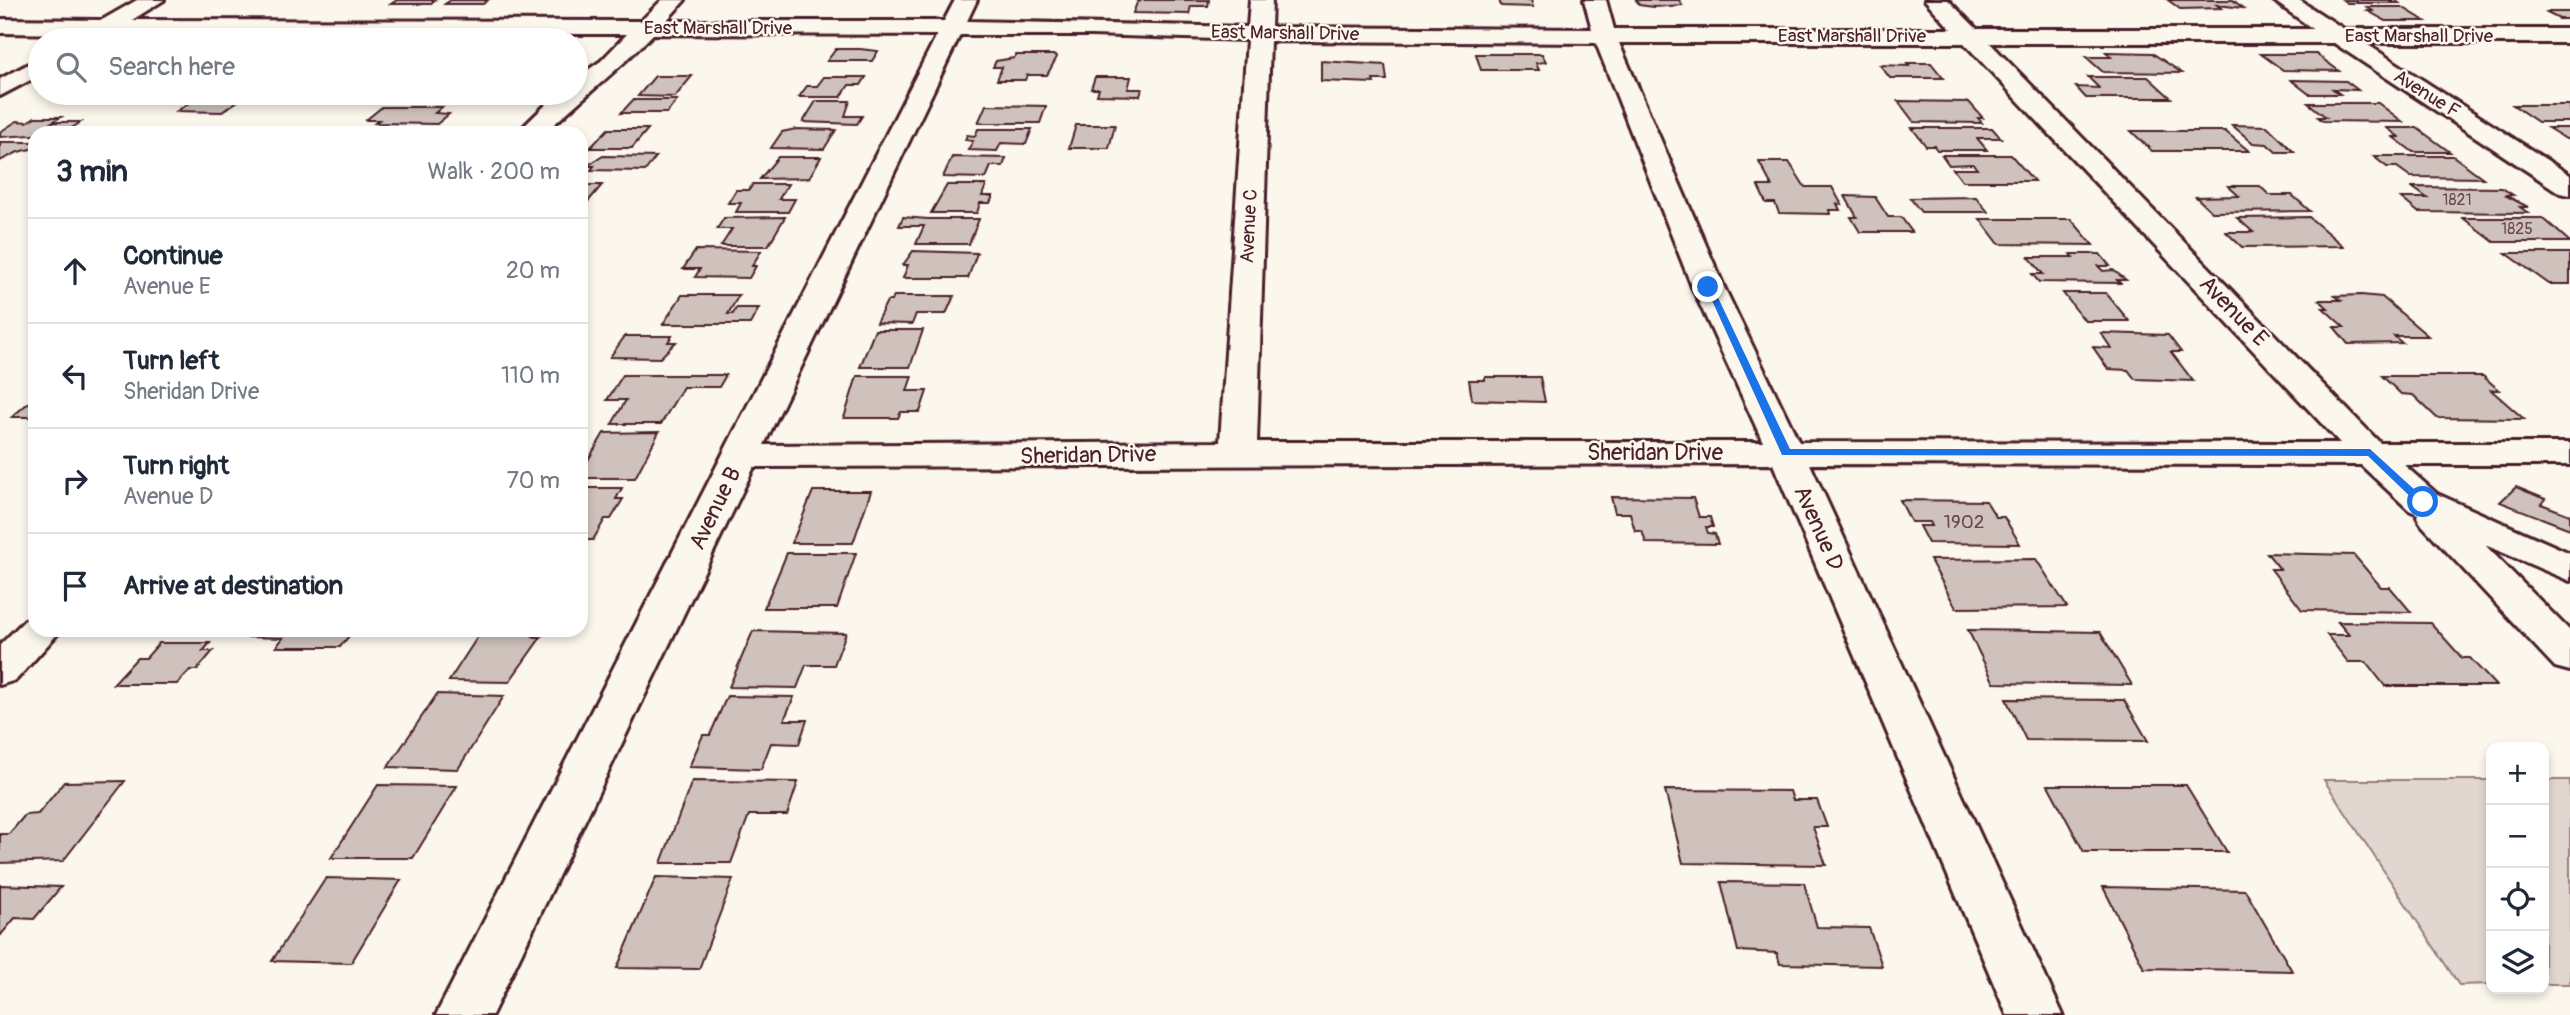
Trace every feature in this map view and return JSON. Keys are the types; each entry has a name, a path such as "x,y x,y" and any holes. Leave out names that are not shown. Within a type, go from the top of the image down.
{"street":[{"path":"107,27 153,0"},
{"path":"588,81 609,66 674,0"},
{"name":"Avenue C","path":"1238,453 1261,0"},
{"name":"Avenue D","path":"1595,0 1605,36 1708,287 1786,452 2035,1015"},
{"name":"Avenue E","path":"1936,0 2370,453 2423,502 2570,568"},
{"name":"Avenue F","path":"2284,0 2334,36 2570,187"},
{"path":"320,27 349,7"},
{"name":"East Marshall Drive","path":"588,29 648,29 959,14 1091,28 1258,34 2570,36"},
{"name":"Avenue B","path":"464,1015 959,14"},
{"name":"East Marshall Drive","path":"0,26 484,28"},
{"path":"0,89 28,72"},
{"path":"537,126 559,105"},
{"name":"Sheridan Drive","path":"741,456 1786,452 2570,454"},
{"path":"2423,502 2570,657"},
{"path":"0,670 33,637"}],"shaded area":[{"path":"2324,780 2486,780 2486,984 2459,985"},
{"path":"2549,780 2570,780 2570,984 2549,984"}],"building":[{"path":"397,0 435,0 430,4 391,4"},
{"path":"451,0 488,0 483,4 445,4"},
{"path":"1142,0 1209,0 1208,6 1191,6 1189,14 1133,13 1137,3"},
{"path":"1499,0 1531,0 1533,7 1501,6"},
{"path":"1636,0 1679,0 1682,5 1654,7 1639,5"},
{"path":"2168,0 2233,0 2243,8 2217,5 2221,8 2180,9"},
{"path":"2343,0 2395,0 2399,3 2347,3"},
{"path":"2367,7 2402,7 2425,21 2386,21 2368,11 2373,11"},
{"path":"2545,12 2570,12 2570,19 2559,19"},
{"path":"836,49 878,51 872,61 827,61"},
{"path":"2106,52 2152,53 2182,73 2103,72 2086,57 2111,57"},
{"path":"1476,54 1542,54 1546,62 1536,63 1539,70 1481,70"},
{"path":"2261,54 2316,54 2339,71 2283,70"},
{"path":"1016,55 1057,57 1047,75 1027,75 1025,80 997,80 1002,67 993,67 996,61 1014,58"},
{"path":"1321,61 1385,65 1387,80 1373,80 1374,83 1321,81"},
{"path":"1907,63 1931,63 1943,78 1890,78 1880,65 1909,66"},
{"path":"655,76 692,76 675,97 638,96"},
{"path":"824,77 866,77 861,85 849,85 841,97 799,97 807,86 817,86"},
{"path":"1095,77 1131,77 1128,89 1142,89 1140,96 1097,95 1099,89 1091,89"},
{"path":"2088,77 2148,77 2171,98 2086,98 2076,87 2099,88"},
{"path":"2291,80 2346,81 2358,90 2333,89 2340,94 2309,94"},
{"path":"633,100 677,100 667,113 621,113"},
{"path":"816,101 850,101 845,116 862,116 857,124 803,122"},
{"path":"1898,101 1969,102 1983,118 1978,118 1982,123 1914,122"},
{"path":"2308,103 2378,103 2403,122 2323,121 2318,117 2326,117"},
{"path":"186,105 232,105 222,112 177,111"},
{"path":"986,105 1046,106 1040,123 978,123"},
{"path":"2513,105 2570,105 2570,122 2538,122"},
{"path":"382,107 442,107 435,113 449,114 437,124 375,123 379,120 366,120"},
{"path":"35,117 61,117 52,122 81,122 75,126 28,126 28,135 0,137 0,132 17,121 27,122"},
{"path":"1076,125 1115,125 1109,148 1069,148"},
{"path":"2232,125 2267,126 2294,152 2276,152 2267,144 2253,143"},
{"path":"1912,128 1992,128 2001,138 1977,138 1987,150 1937,150 1934,146 1926,146"},
{"path":"2387,128 2417,128 2450,152 2413,152 2393,137 2399,137"},
{"path":"2548,128 2570,128 2570,139 2566,139"},
{"path":"608,129 648,129 632,148 590,148"},
{"path":"796,129 836,130 824,149 771,148 782,132"},
{"path":"978,129 1032,129 1026,144 1001,143 997,151 968,150 973,141 965,140 967,135 975,136"},
{"path":"2131,131 2225,131 2249,151 2152,151"},
{"path":"0,142 28,142 28,150 0,161"},
{"path":"1942,155 2011,155 2034,181 1962,181 1953,169 1977,169 1973,164 1949,165"},
{"path":"603,156 656,157 645,171 591,170 594,166 588,165"},
{"path":"2373,156 2453,156 2483,178 2411,177 2397,167 2387,167"},
{"path":"778,157 821,157 809,178 760,179"},
{"path":"952,157 1006,158 1003,166 991,166 986,178 943,177"},
{"path":"1759,162 1789,162 1805,187 1832,187 1842,205 1837,204 1840,210 1829,210 1830,214 1779,213 1775,203 1766,203 1758,186 1772,186"},
{"path":"753,184 788,184 779,199 795,199 788,212 736,212 741,203 728,203 736,190 749,190"},
{"path":"588,185 602,185 588,202"},
{"path":"947,185 986,185 982,196 993,196 990,203 980,203 977,213 931,213"},
{"path":"2228,186 2260,186 2269,195 2292,195 2310,211 2212,212 2196,197 2239,196"},
{"path":"2412,187 2502,188 2513,195 2505,195 2528,207 2520,207 2528,213 2418,212 2401,198 2427,198"},
{"path":"1845,196 1875,197 1888,217 1901,217 1912,232 1860,232 1851,217 1857,217"},
{"path":"1976,197 1988,212 1921,212 1910,198"},
{"path":"785,217 768,246 721,246 732,229 717,229 724,218"},
{"path":"903,217 979,219 969,244 916,244 924,226 899,226"},
{"path":"2309,217 2343,246 2242,247 2226,232 2253,232 2237,218"},
{"path":"2463,218 2543,218 2570,242 2494,242"},
{"path":"1980,219 2071,219 2093,245 1999,244"},
{"path":"696,250 761,251 752,266 756,266 749,278 695,277 700,269 683,269"},
{"path":"913,251 977,253 968,278 903,278 908,265 903,265"},
{"path":"2506,253 2570,253 2570,284 2549,284"},
{"path":"2071,254 2100,254 2110,266 2098,266 2103,271 2113,270 2126,280 2117,280 2120,283 2039,282 2032,274 2043,274 2029,257 2073,257"},
{"path":"2063,293 2106,293 2129,321 2085,321"},
{"path":"682,295 739,295 728,314 733,314 736,308 759,308 750,324 663,324"},
{"path":"894,296 954,296 946,314 916,314 912,324 876,323 887,301 892,301"},
{"path":"2335,296 2382,297 2428,336 2394,336 2402,343 2348,344 2334,327 2344,327 2323,308 2328,308 2319,300 2341,300"},
{"path":"875,330 923,330 910,367 860,367"},
{"path":"2101,333 2168,335 2181,352 2171,352 2193,381 2135,379 2128,370 2108,369 2093,347 2111,348"},
{"path":"625,336 672,336 668,342 676,342 660,358 610,357"},
{"path":"623,375 726,375 719,387 683,387 661,424 612,424 626,400 607,400"},
{"path":"857,376 912,376 907,391 927,391 920,412 901,412 898,418 844,418"},
{"path":"2382,376 2483,376 2499,390 2491,390 2524,419 2437,418 2413,395 2401,394"},
{"path":"1485,377 1540,377 1545,402 1472,400 1469,380 1485,380"},
{"path":"28,403 28,417 12,417"},
{"path":"659,432 635,478 588,478 588,460 604,433"},
{"path":"2516,487 2545,499 2541,504 2570,515 2570,529 2500,502"},
{"path":"588,488 622,488 616,499 623,499 611,519 605,519 593,540 588,540"},
{"path":"813,491 871,491 853,543 792,543"},
{"path":"1611,497 1693,498 1699,517 1710,517 1713,527 1706,527 1708,533 1715,534 1718,544 1646,543 1642,531 1635,531 1630,513 1615,513"},
{"path":"1900,500 1986,501 1996,517 2004,517 2020,544 1928,543 1919,526 1932,526 1930,522 1911,522"},
{"path":"787,553 856,553 837,608 764,608"},
{"path":"2267,553 2354,555 2381,587 2390,587 2411,612 2302,610 2271,569 2280,569"},
{"path":"2036,559 2067,607 1956,608 1930,560"},
{"path":"2338,622 2431,623 2462,658 2470,658 2496,686 2385,686 2366,662 2348,662 2327,635 2349,635"},
{"path":"1968,630 2100,632 2132,685 1994,683"},
{"path":"753,631 846,633 834,665 806,665 797,688 729,687"},
{"path":"245,637 348,637 340,647 276,647 283,638"},
{"path":"477,637 541,637 509,682 449,681"},
{"path":"159,643 210,643 203,651 213,651 197,670 190,670 177,684 113,684 137,658 146,658"},
{"path":"437,694 504,696 458,769 388,767"},
{"path":"727,696 794,697 784,720 807,720 799,744 771,743 761,769 689,767 703,735 710,735"},
{"path":"2006,699 2124,700 2148,741 2026,740"},
{"path":"125,781 63,861 0,863 0,834 9,834 25,815 38,814 64,782"},
{"path":"692,781 798,782 787,815 749,815 731,863 661,863"},
{"path":"378,785 457,786 413,858 331,858"},
{"path":"2048,785 2186,785 2227,852 2084,852"},
{"path":"1665,790 1790,791 1793,800 1817,800 1827,827 1813,827 1826,865 1683,863"},
{"path":"656,877 733,879 699,969 617,968"},
{"path":"326,878 401,880 351,963 272,961"},
{"path":"1721,882 1804,883 1817,927 1869,928 1882,966 1780,964 1777,953 1738,951"},
{"path":"0,885 61,887 34,919 15,918 0,936"},
{"path":"2103,887 2245,890 2292,971 2144,968"}],"route":[{"path":"1708,287 1786,452 2370,453 2423,502"}]}
